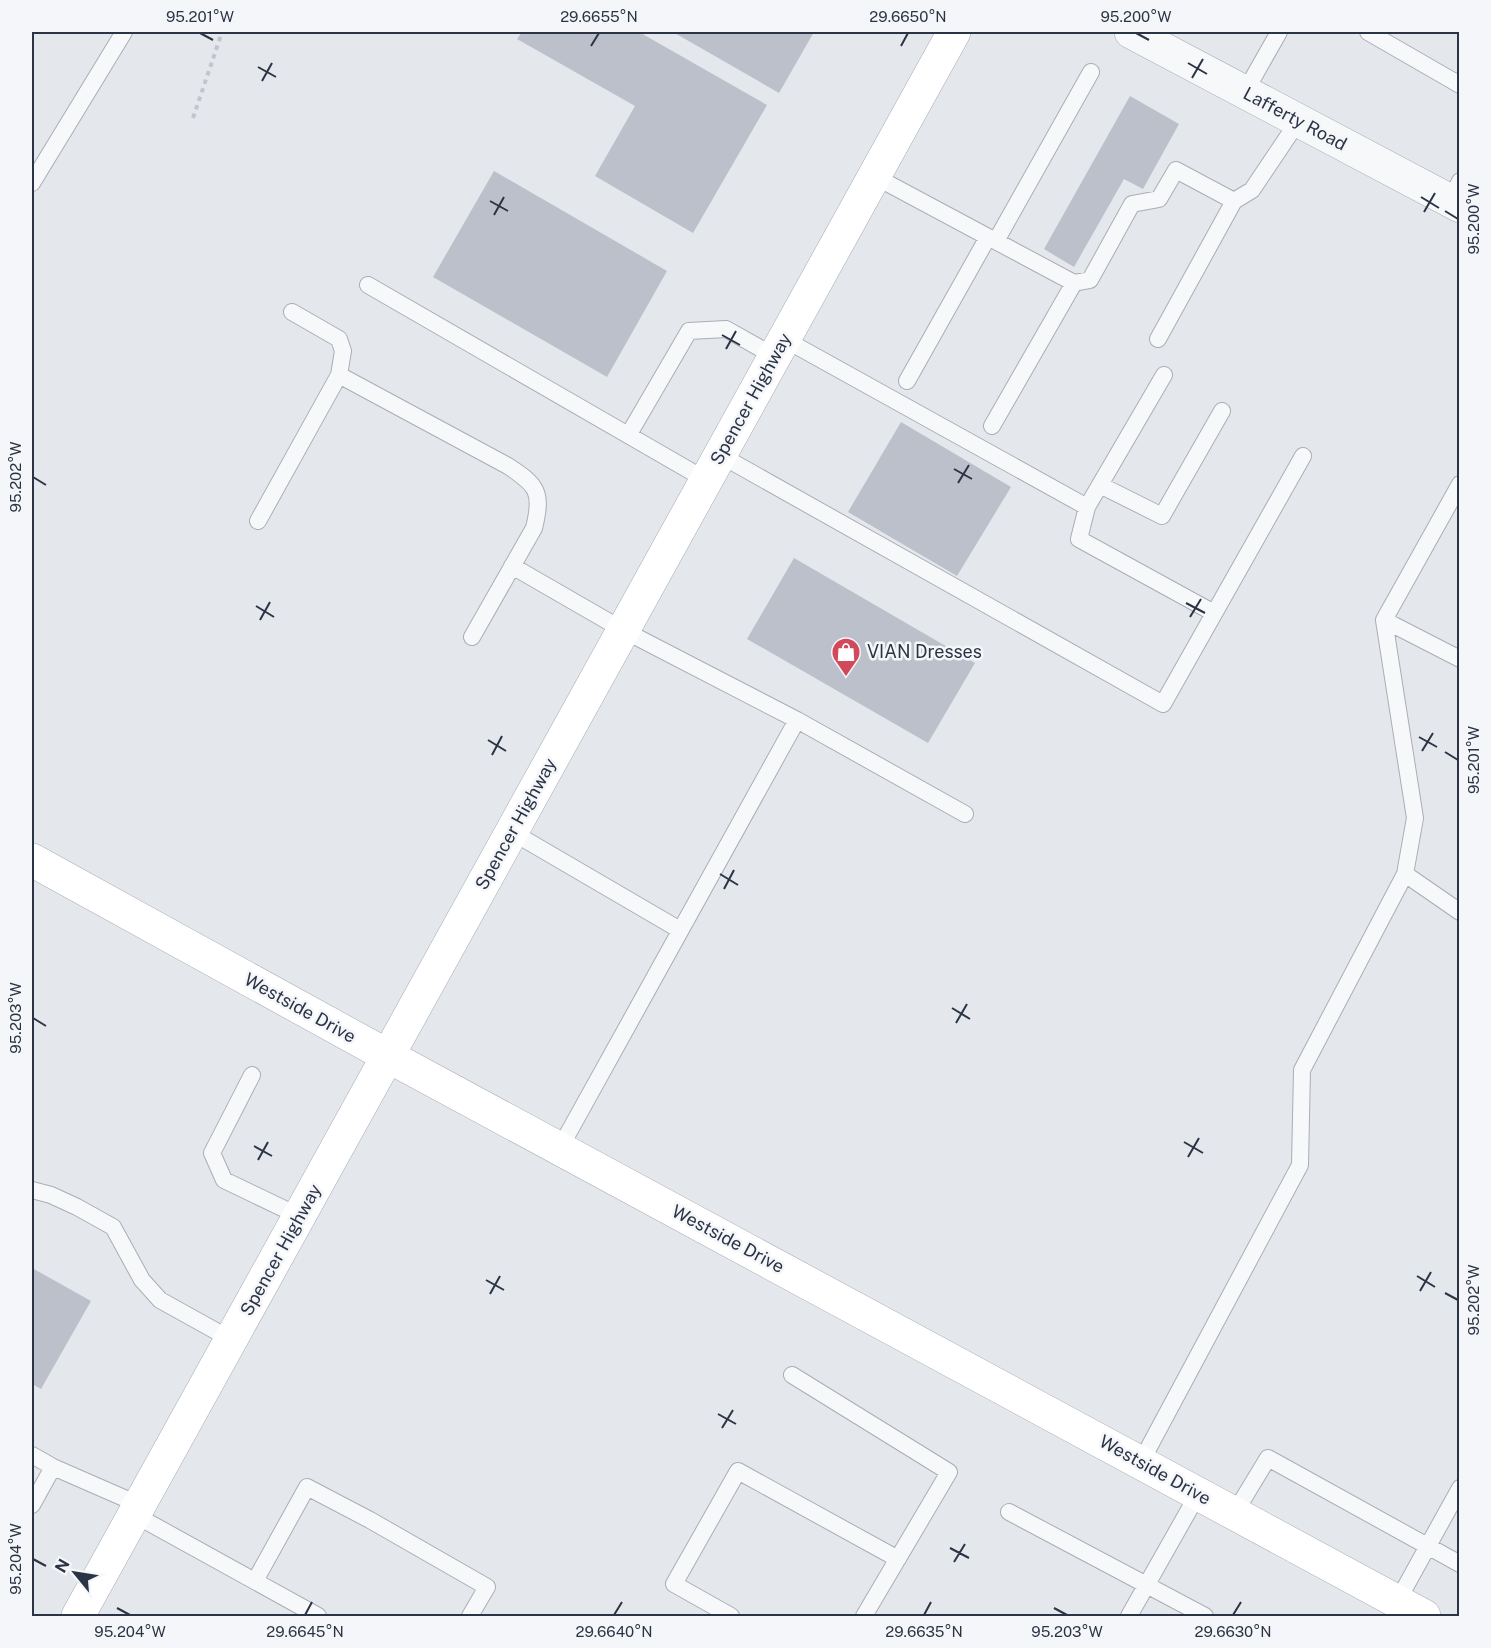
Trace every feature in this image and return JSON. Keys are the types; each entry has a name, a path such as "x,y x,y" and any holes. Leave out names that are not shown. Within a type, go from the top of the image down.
{"main road":[{"name":"Spencer Highway","path":"78,1617 954,32"},
{"name":"Westside Drive","path":"32,860 388,1056 1411,1609"}],"street":[{"name":"Lafferty Road","path":"1131,32 1299,120 1456,196"}],"lane":[{"path":"32,183 124,32"},
{"path":"1245,92 1280,32"},
{"path":"1368,32 1460,85"},
{"path":"907,381 1091,72"},
{"path":"1158,339 1234,201 1252,190 1299,120"},
{"path":"874,176 1074,283 1090,280 1132,204 1159,199 1176,171 1234,201"},
{"path":"992,426 1074,283"},
{"path":"368,285 629,434 713,467 1163,704 1303,456"},
{"path":"258,521 339,375 343,351 339,339 292,312"},
{"path":"629,434 689,331 726,329 779,348 1087,507"},
{"path":"339,375 508,465 524,476 536,489 538,509 534,528 472,637"},
{"path":"1164,375 1087,507 1078,539 1214,613"},
{"path":"1100,485 1162,516 1222,411"},
{"path":"1141,1462 1300,1165 1302,1070 1405,874 1415,818 1384,620 1460,484"},
{"path":"512,566 623,630 797,720 965,814"},
{"path":"1384,620 1460,659"},
{"path":"560,1148 797,720"},
{"path":"512,832 680,930"},
{"path":"1405,874 1460,912"},
{"path":"252,1075 212,1153 224,1180 299,1216"},
{"path":"32,1190 77,1206 113,1227 142,1280 160,1300 232,1340"},
{"path":"792,1375 950,1472 864,1617"},
{"path":"32,1455 137,1510 318,1617"},
{"path":"1234,1514 1268,1458 1460,1564"},
{"path":"32,1505 53,1467"},
{"path":"731,1617 674,1584 738,1471 897,1560"},
{"path":"255,1581 307,1487 488,1587 470,1617"},
{"path":"1411,1609 1428,1546 1460,1488"},
{"path":"1129,1617 1198,1494"},
{"path":"1009,1512 1205,1617"}],"path":[{"path":"193,118 222,32"}],"building":[{"path":"522,32 639,32 767,105 693,233 595,176 635,106 517,39"},
{"path":"673,32 814,32 779,93"},
{"path":"1130,96 1179,124 1143,189 1124,179 1074,267 1044,249"},
{"path":"494,171 667,271 607,377 433,277"},
{"path":"901,422 1011,487 957,576 848,512"},
{"path":"794,558 975,663 928,743 747,639"},
{"path":"32,1268 91,1301 41,1389 32,1384"}],"place":[{"name":"VIAN Dresses","path":"846,678"}]}
